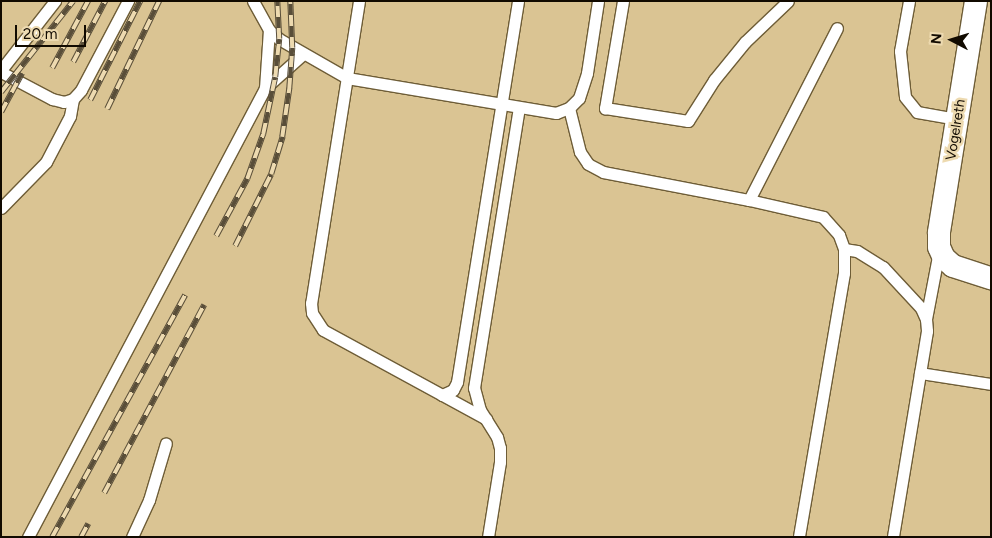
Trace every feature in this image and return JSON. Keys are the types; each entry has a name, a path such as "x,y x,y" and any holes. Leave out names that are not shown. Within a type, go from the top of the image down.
{"street":[{"name":"Vogelreth","path":"942,253 939,233 976,1"},
{"path":"942,253 953,266 991,278"}],"lane":[{"path":"55,1 1,71 52,99 64,102 73,99 81,90 128,1"},
{"path":"253,1 269,30 303,54 347,78 556,113 570,108 579,98 587,73 598,1"},
{"path":"359,1 311,303 312,313 323,330 486,419"},
{"path":"442,395 448,393 456,386 518,1"},
{"path":"623,1 605,108 688,121 714,80 745,42 788,1"},
{"path":"909,1 900,51 905,96 917,112 958,119"},
{"path":"749,200 837,28"},
{"path":"265,88 269,30"},
{"path":"28,537 265,88 303,54"},
{"path":"1,208 46,162 70,116 73,99"},
{"path":"475,393 519,108"},
{"path":"570,108 580,152 588,164 603,172 749,200 824,217 839,235 844,249 844,273 799,537"},
{"path":"844,249 857,252 883,266 921,308 926,319"},
{"path":"893,537 927,331 926,319 942,253"},
{"path":"465,327 475,393 486,419 497,436 500,455 488,537"},
{"path":"920,373 991,384"},
{"path":"132,537 149,500 166,443"}],"shaded area":[{"path":"1,1 991,1 991,537 1,537"}],"railway":[{"path":"1,92 73,1"},
{"path":"52,68 88,1"},
{"path":"73,62 105,1"},
{"path":"90,100 140,1"},
{"path":"107,109 159,1"},
{"path":"216,236 247,179 263,134 275,77 279,39 277,1"},
{"path":"235,246 271,174 282,137 289,89 292,48 290,1"},
{"path":"1,112 22,73"},
{"path":"52,537 185,295"},
{"path":"104,493 204,305"},
{"path":"81,537 88,524"}]}
